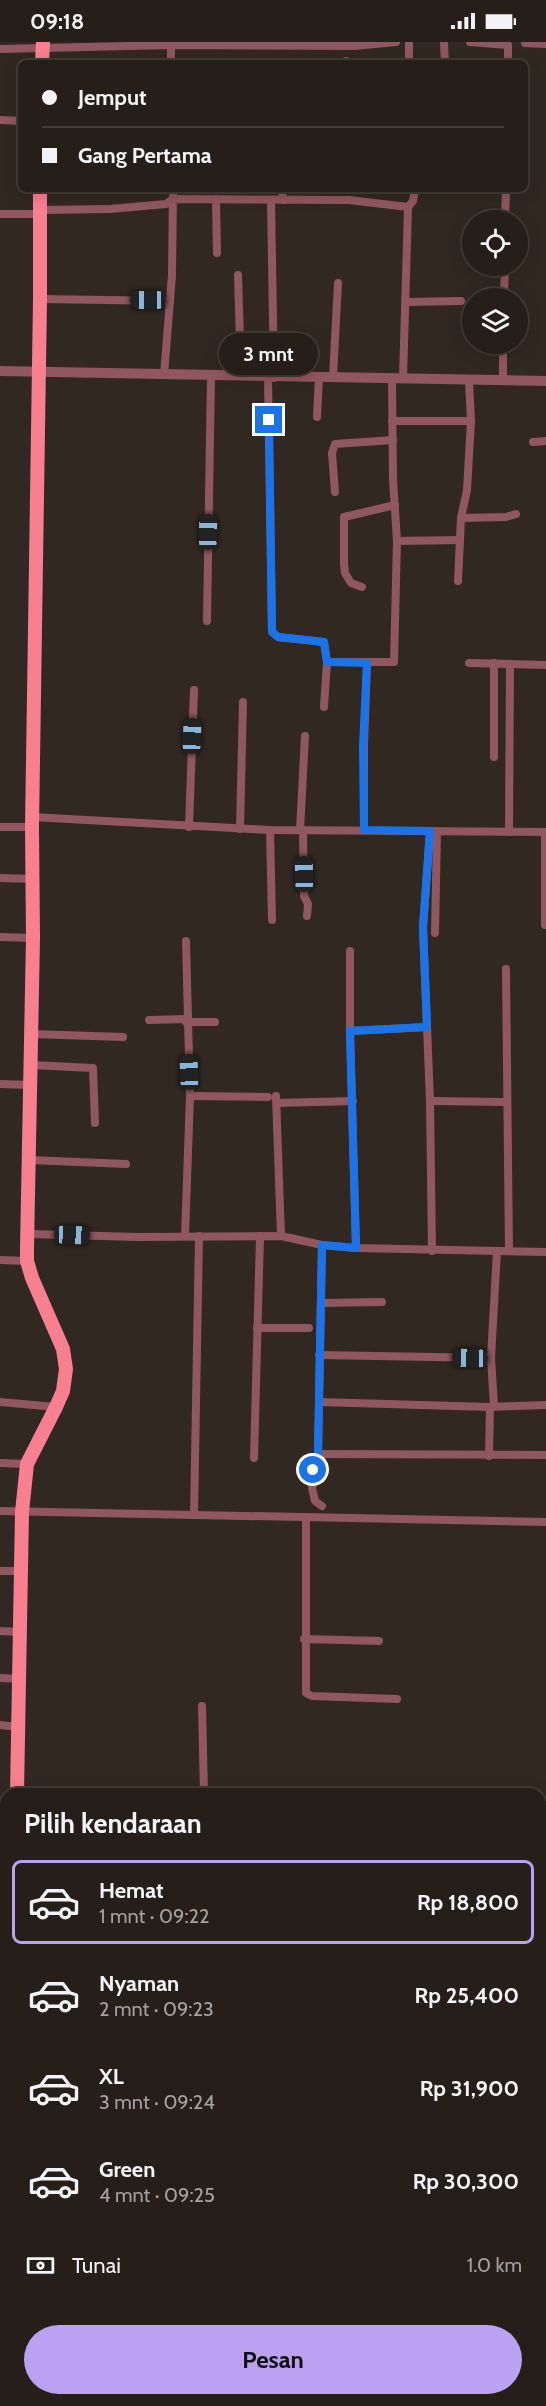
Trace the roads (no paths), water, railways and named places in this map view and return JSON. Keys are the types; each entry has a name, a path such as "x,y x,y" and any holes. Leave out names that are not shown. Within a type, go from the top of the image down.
{"main road":[{"path":"17,1788 22,1632 22,1512 27,1464 63,1391 66,1369 63,1349 32,1278 27,1261 33,938 32,822 40,192"}],"street":[{"path":"0,50 42,52 135,44 396,42"},
{"path":"408,42 409,60"},
{"path":"444,42 445,60"},
{"path":"470,42 508,45 508,60"},
{"path":"526,42 546,44"},
{"path":"171,44 171,60"},
{"path":"0,120 18,122"},
{"path":"164,375 170,301 173,192"},
{"path":"282,192 283,200"},
{"path":"327,662 394,662 397,541 392,421 406,302 408,207 413,201 414,192"},
{"path":"506,192 506,210"},
{"path":"0,214 166,204 173,199 349,200 408,207"},
{"path":"216,199 217,253"},
{"path":"271,201 272,632 278,637 324,642 327,662 324,707"},
{"path":"238,275 241,376"},
{"path":"333,377 338,283"},
{"path":"40,299 170,301"},
{"path":"406,302 461,301"},
{"path":"503,381 504,354"},
{"path":"0,371 546,381"},
{"path":"207,621 211,376"},
{"path":"317,417 319,378"},
{"path":"458,581 461,518 467,490 471,421 469,381"},
{"path":"392,421 471,421"},
{"path":"335,492 332,453 335,444 393,441"},
{"path":"533,441 546,441"},
{"path":"362,587 351,583 345,573 344,517 395,505"},
{"path":"461,518 506,517 516,514"},
{"path":"397,541 460,540"},
{"path":"364,830 363,746 367,663"},
{"path":"469,663 546,665"},
{"path":"494,663 494,757"},
{"path":"508,832 510,664"},
{"path":"189,827 194,690"},
{"path":"240,829 243,702"},
{"path":"305,735 301,830 304,896 308,904 307,916"},
{"path":"0,827 32,822 270,830 546,832 544,925"},
{"path":"270,830 272,920"},
{"path":"434,831 435,933"},
{"path":"432,1251 430,1101 423,927 434,831"},
{"path":"0,878 33,879"},
{"path":"0,937 33,938"},
{"path":"185,1236 190,1096 186,1021 186,941"},
{"path":"350,951 356,1248"},
{"path":"506,969 509,1251"},
{"path":"149,1020 214,1022"},
{"path":"350,1031 427,1027"},
{"path":"31,1034 123,1036"},
{"path":"31,1065 93,1068 94,1123"},
{"path":"0,1084 30,1084"},
{"path":"190,1096 353,1101"},
{"path":"273,1099 281,1236"},
{"path":"430,1101 507,1102"},
{"path":"29,1160 126,1164"},
{"path":"28,1234 281,1236 322,1245 356,1248 546,1252"},
{"path":"194,1515 199,1236"},
{"path":"254,1458 260,1236"},
{"path":"322,1245 318,1454 313,1470 312,1488 315,1501 322,1506"},
{"path":"489,1456 492,1407 491,1358 498,1251"},
{"path":"0,1260 27,1261"},
{"path":"321,1303 382,1302"},
{"path":"257,1328 309,1328"},
{"path":"320,1355 491,1358"},
{"path":"0,1402 56,1407"},
{"path":"319,1402 492,1407 546,1405"},
{"path":"318,1454 546,1455"},
{"path":"0,1463 27,1464"},
{"path":"0,1511 546,1522"},
{"path":"306,1517 304,1639 307,1695 397,1699"},
{"path":"0,1571 22,1571"},
{"path":"0,1631 22,1632"},
{"path":"304,1639 379,1641"},
{"path":"0,1677 20,1679"},
{"path":"202,1706 204,1788"},
{"path":"0,1725 19,1727"}]}
